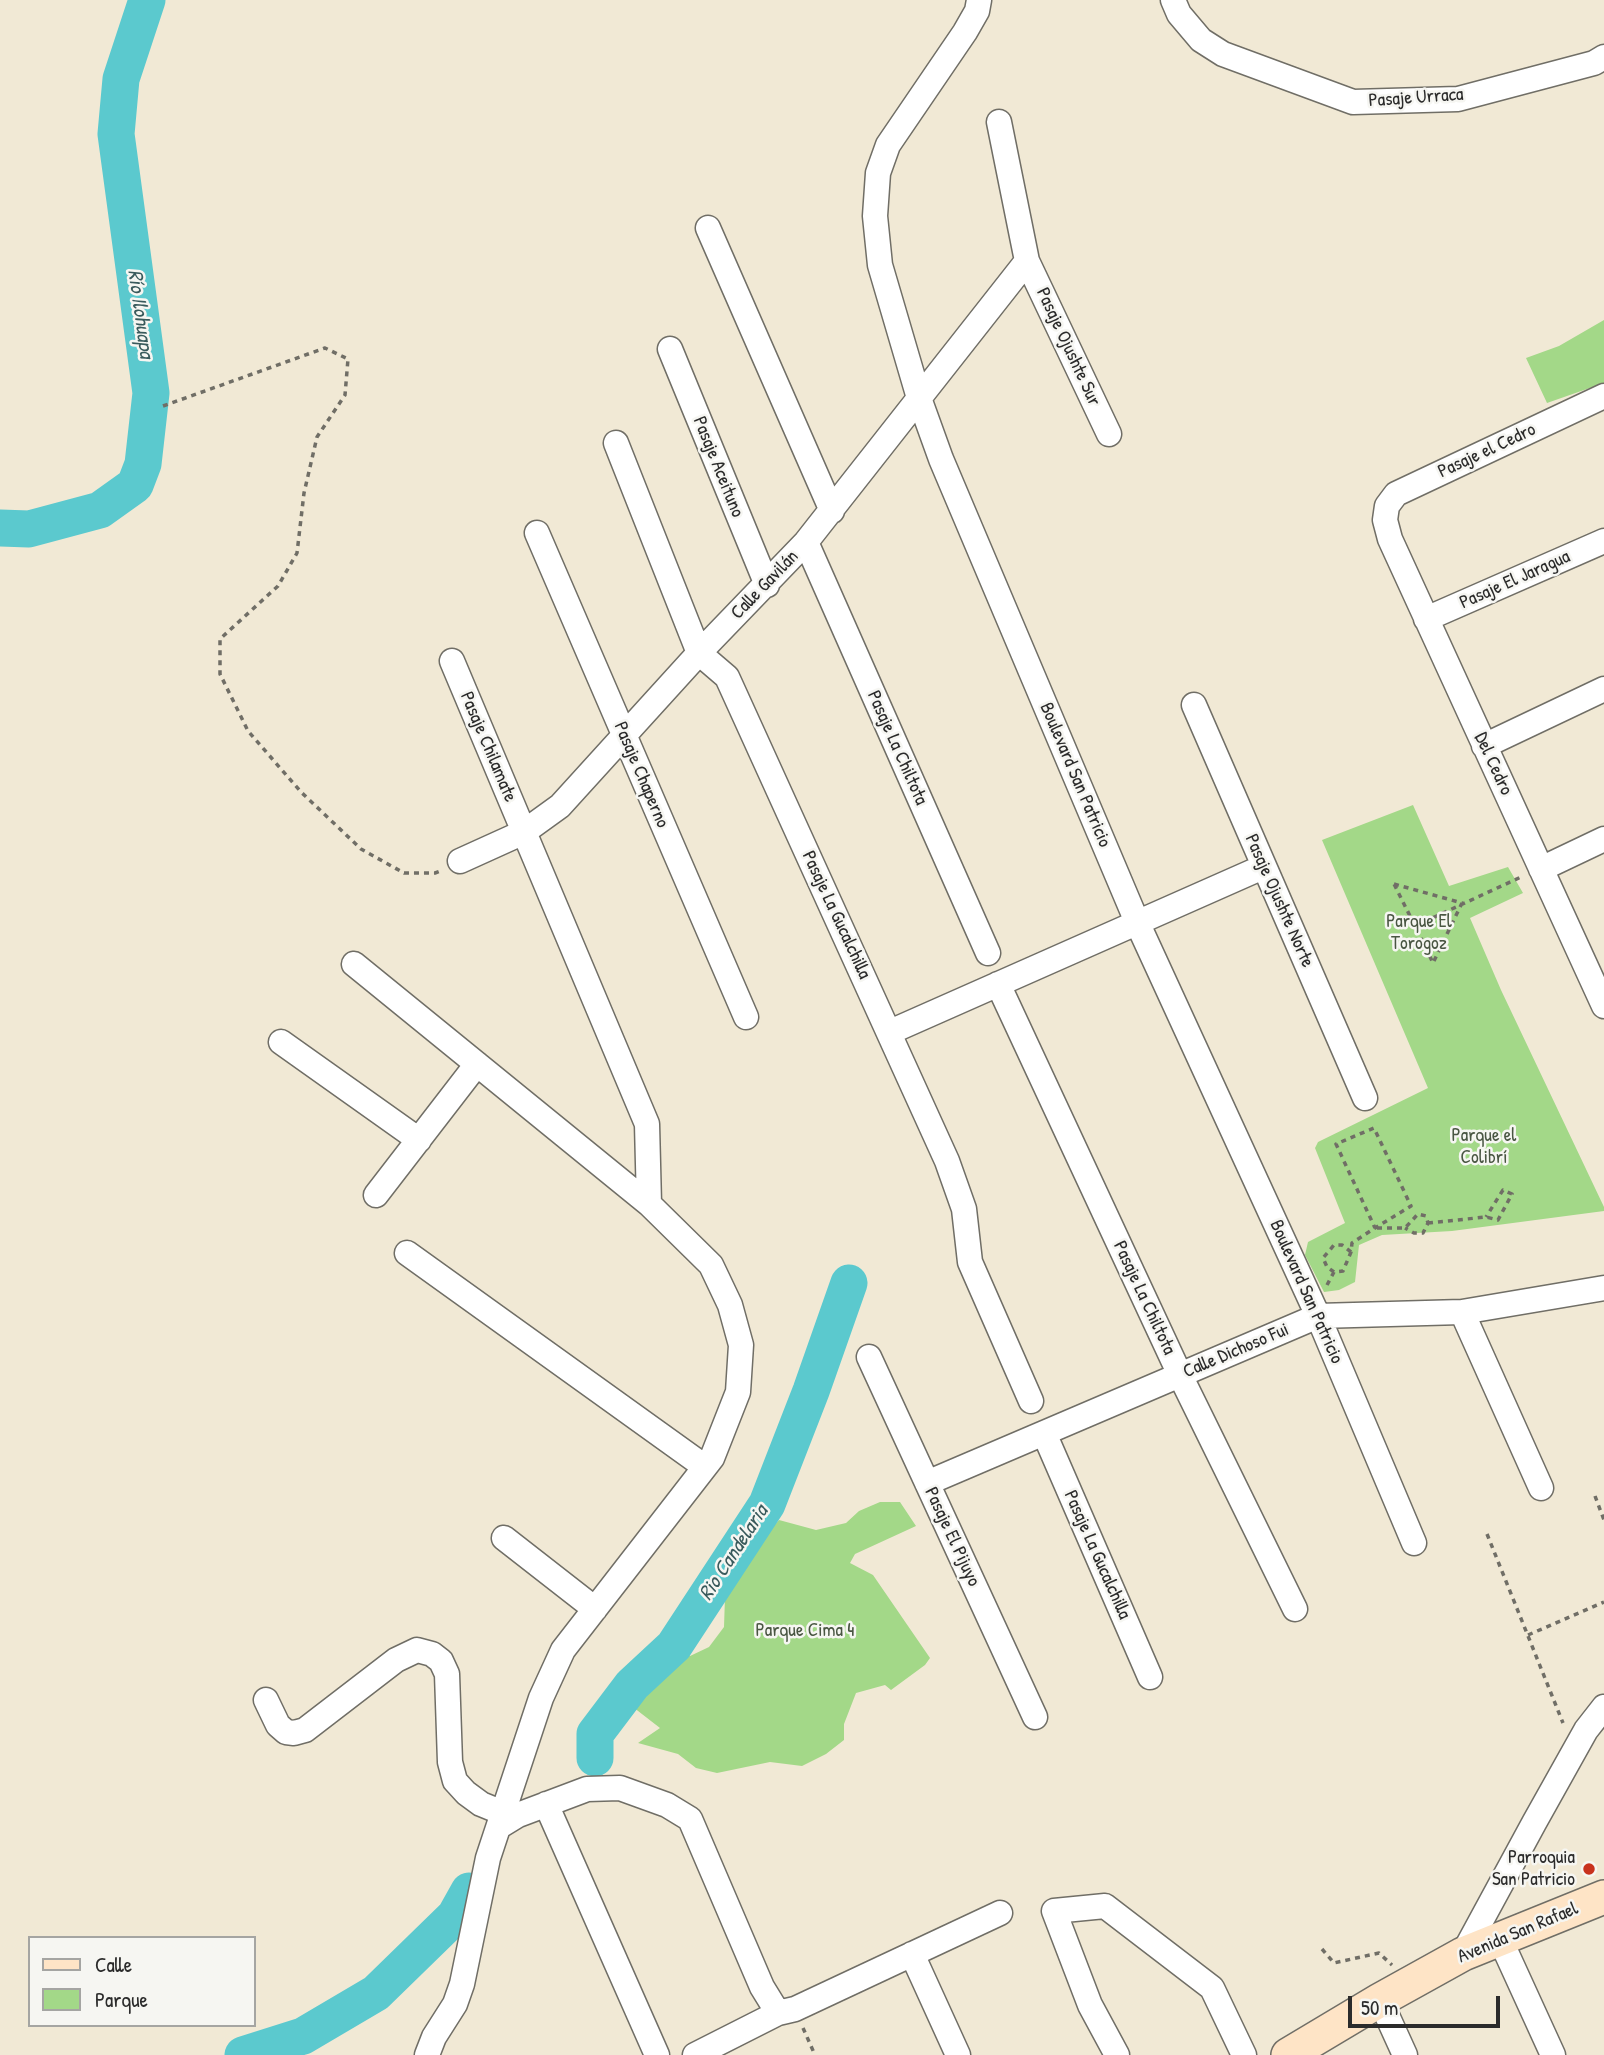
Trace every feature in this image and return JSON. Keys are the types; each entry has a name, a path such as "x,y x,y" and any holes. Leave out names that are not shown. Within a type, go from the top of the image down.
{"street":[{"name":"Boulevard San Patricio","path":"979,0 977,11 965,32 888,145 878,173 875,216 880,265 919,398 941,459 1137,922 1318,1316 1414,1544"},
{"name":"Pasaje Urraca","path":"1173,0 1179,14 1201,40 1223,54 1353,102 1458,99 1594,63 1604,57"},
{"name":"Pasaje Ojushte Sur","path":"999,122 1027,261 1109,434"},
{"path":"708,228 832,511"},
{"name":"Calle Gavilán","path":"460,861 524,832 560,806 699,653 806,542 1027,261"},
{"name":"Pasaje Aceituno","path":"670,349 767,585"},
{"name":"Pasaje el Cedro","path":"1385,520 1387,506 1396,494 1604,396"},
{"name":"Pasaje La Gucalchilla","path":"616,443 699,653 727,677 947,1161 964,1209 970,1262 1031,1401"},
{"name":"Del Cedro","path":"1385,520 1390,539 1426,619 1601,994"},
{"name":"Pasaje Chaperno","path":"537,533 746,1017"},
{"name":"Pasaje El Jaragua","path":"1426,619 1604,541"},
{"name":"Pasaje La Chiltota","path":"806,542 988,953"},
{"name":"Pasaje Chilamate","path":"452,661 648,1124 649,1204"},
{"path":"1484,746 1604,689"},
{"name":"Pasaje Ojushte Norte","path":"1194,705 1365,1098"},
{"path":"1541,869 1604,839"},
{"path":"890,1032 1264,867"},
{"path":"354,964 649,1204 711,1265 730,1305 741,1345 738,1392 712,1458 563,1650 541,1698 488,1858 462,1983 455,2004 434,2037 427,2055"},
{"name":"Pasaje La Chiltota","path":"998,984 1180,1375 1294,1609"},
{"path":"281,1042 419,1140"},
{"path":"376,1195 477,1064"},
{"path":"407,1253 705,1467"},
{"name":"Calle Dichoso Fui","path":"927,1483 1318,1316 1462,1312 1603,1292"},
{"path":"1462,1312 1541,1488"},
{"name":"Pasaje El Pijuyo","path":"869,1357 1035,1717"},
{"name":"Pasaje La Gucalchilla","path":"1044,1433 1150,1677"},
{"path":"504,1538 595,1609"},
{"path":"266,1700 278,1724 286,1732 305,1730 396,1660 418,1650 432,1654 441,1661 447,1674 450,1762 455,1781 501,1820"},
{"path":"1463,1954 1586,1730 1604,1707"},
{"path":"501,1820 587,1789 620,1788 667,1805 690,1819 762,1987 786,2011"},
{"path":"546,1804 657,2055"},
{"name":"Avenida San Rafael","path":"1288,2055 1463,1954 1604,1897"},
{"path":"1117,2055 1090,2005 1054,1911 1105,1906 1212,1987 1244,2055"},
{"path":"695,2055 1000,1913"},
{"path":"1500,1939 1553,2055"},
{"path":"912,1954 958,2055"},
{"path":"1380,2000 1405,2055"}],"path":[{"path":"163,406 326,348 348,359 345,395 317,437 304,492 297,553 278,586 220,639 220,674 248,731 301,792 361,849 404,873 435,873 460,861"},
{"path":"1415,926 1541,869"},
{"path":"1394,884 1462,903 1433,963 1394,884"},
{"path":"1352,1242 1343,1271 1334,1272 1327,1268 1322,1258 1334,1245 1352,1242 1375,1228 1411,1206 1374,1128 1336,1144 1375,1228"},
{"path":"1428,1223 1486,1217 1498,1220 1512,1194 1503,1190 1486,1217"},
{"path":"1375,1228 1405,1228 1414,1233 1423,1233 1428,1223 1426,1216 1419,1214 1405,1228"},
{"path":"1342,1245 1351,1252"},
{"path":"1595,1496 1604,1520"},
{"path":"1487,1534 1575,1751"},
{"path":"1528,1635 1604,1602"},
{"path":"1322,1949 1334,1963 1379,1953 1411,1982"},
{"path":"786,2011 815,2055"}],"green space":[{"path":"1604,320 1604,383 1547,403 1526,358 1559,346"},
{"name":"Parque el Colibrí","path":"1413,805 1449,886 1508,867 1523,893 1470,918 1604,1211 1452,1231 1382,1235 1359,1245 1355,1282 1339,1290 1324,1292 1305,1255 1308,1242 1345,1223 1315,1148 1318,1142 1428,1088 1322,840"},
{"name":"Parque Cima 4","path":"880,1502 900,1502 916,1526 855,1554 850,1563 873,1575 930,1658 925,1665 891,1690 885,1685 856,1693 844,1724 844,1740 826,1754 802,1766 770,1762 717,1773 696,1768 678,1754 638,1743 660,1728 620,1697 645,1672 654,1679 674,1646 690,1656 709,1647 724,1627 725,1597 745,1559 779,1520 816,1530 846,1523 859,1511"}],"waterway":[{"name":"Río Ilohuapa","path":"0,528 29,529 100,510 135,485 143,464 151,393 116,134 121,79 147,0"},
{"name":"Rio Candelaria","path":"595,1758 595,1734 632,1685 674,1646 767,1504 849,1283"},
{"name":"Rio Candelaria","path":"243,2055 303,2036 376,1993 455,1916 469,1891"}],"place":[{"name":"Parroquia San Patricio","path":"1589,1869"}],"park label":[{"name":"Parque El Torogoz","path":"1419,933"}]}
